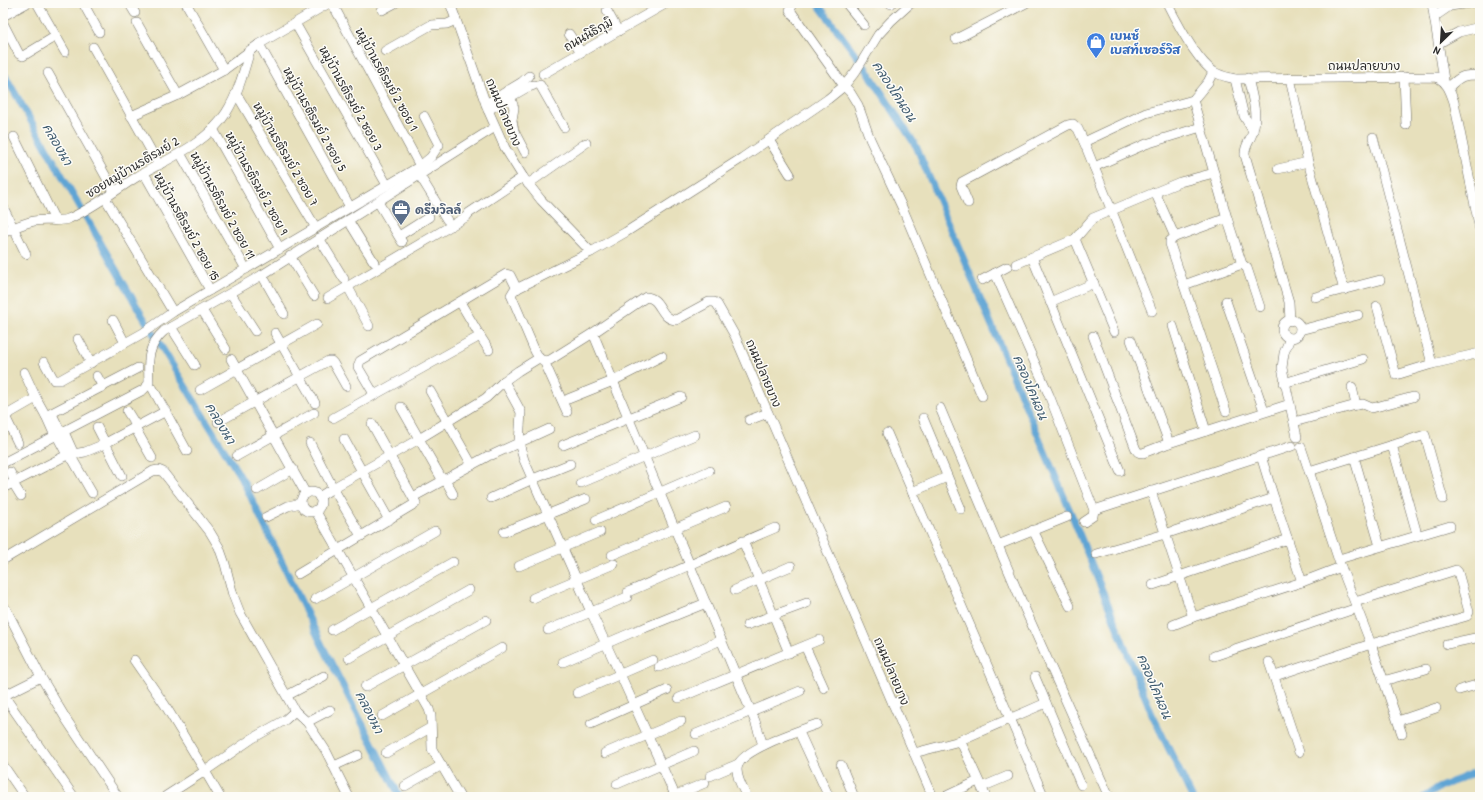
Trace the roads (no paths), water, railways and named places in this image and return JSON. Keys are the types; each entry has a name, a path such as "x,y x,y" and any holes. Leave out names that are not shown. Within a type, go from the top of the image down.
{"street":[{"path":"3,16 27,3"},
{"path":"37,3 65,52"},
{"path":"82,3 99,32"},
{"path":"129,3 135,13"},
{"path":"186,3 226,68 242,78"},
{"path":"131,116 178,95 226,68 259,44 330,3"},
{"name":"หมู่บ้านรติรมย์ 2 ซอย 1","path":"330,3 447,220"},
{"path":"382,10 394,3"},
{"name":"ถนนปลายบาง","path":"450,3 487,107 505,148 525,180 541,200 591,252"},
{"name":"ถนนนิธิภุมิ","path":"542,74 618,31 652,7 667,3"},
{"path":"846,3 864,25"},
{"path":"567,412 512,299 512,293 626,232 769,140 828,99 844,86 856,71 878,35 911,3"},
{"path":"956,39 1026,3"},
{"name":"ถนนปลายบาง","path":"1167,3 1177,24 1190,44 1206,64 1214,72 1220,75 1235,79 1437,77 1446,84"},
{"path":"1432,3 1446,84 1454,102 1478,205 1480,230"},
{"path":"1434,17 1450,6 1470,3"},
{"path":"791,9 858,105 870,139 902,207 982,396"},
{"path":"606,11 618,31"},
{"path":"385,51 431,25 447,24 456,20"},
{"path":"3,23 19,54 23,56 56,36"},
{"path":"137,23 178,95"},
{"name":"หมู่บ้านรติรมย์ 2 ซอย 3","path":"295,23 386,185"},
{"path":"1439,44 1459,32 1480,27"},
{"path":"569,34 581,52"},
{"name":"หมู่บ้านรติรมย์ 2 ซอย 5","path":"259,44 350,207"},
{"path":"93,47 159,164"},
{"name":"ซอยหมู่บ้านรติรมย์ 2","path":"3,233 35,221 66,220 180,153 213,129 226,113 236,93 250,50"},
{"path":"487,107 510,94 537,85 543,80 542,74 538,71 532,72 510,94"},
{"path":"1084,142 1146,114 1193,100 1214,72"},
{"path":"48,73 114,191"},
{"path":"1446,84 1465,75 1480,75"},
{"path":"529,76 530,82 537,85 564,127"},
{"path":"1404,77 1406,125"},
{"path":"1248,78 1255,112 1253,131 1245,149 1245,155 1289,302 1290,321"},
{"path":"1290,78 1308,162 1344,290"},
{"path":"1235,79 1244,116 1253,131"},
{"name":"หมู่บ้านรติรมย์ 2 ซอย 7","path":"236,93 316,228"},
{"path":"510,94 514,108 512,125 525,152"},
{"path":"1193,100 1227,218 1242,264 1247,268 1260,307"},
{"path":"44,362 54,380 57,381 143,333 173,312 386,185 420,171 439,145 424,116"},
{"path":"968,203 961,186 962,182 1068,125 1075,125 1084,142 1152,311"},
{"path":"3,463 144,390 149,382 148,360 152,347 157,338 171,327 262,275 378,202 420,171 495,127"},
{"path":"1094,167 1146,144 1201,127"},
{"name":"หมู่บ้านรติรมย์ 2 ซอย 9","path":"213,129 280,249"},
{"path":"14,137 55,220"},
{"path":"1373,137 1432,364"},
{"path":"769,140 790,174"},
{"path":"328,298 346,283 466,217 469,213 586,143"},
{"name":"หมู่บ้านรติรมย์ 2 ซอย 11","path":"180,153 246,269"},
{"path":"1278,169 1308,162"},
{"name":"หมู่บ้านรติรมย์ 2 ซอย 15","path":"144,173 210,290"},
{"path":"982,280 1075,239 1093,218 1180,182 1214,173"},
{"path":"1156,192 1175,237"},
{"path":"102,200 173,312"},
{"path":"378,202 400,239 429,217"},
{"path":"3,206 26,254"},
{"path":"1226,411 1170,241 1175,237 1227,218"},
{"path":"348,220 374,262"},
{"path":"319,238 346,283 369,326"},
{"path":"1075,239 1114,332"},
{"path":"290,256 314,296"},
{"path":"1032,257 1120,471"},
{"path":"1184,285 1242,264"},
{"path":"995,273 1049,395 1094,510 1093,516 1084,522"},
{"path":"374,394 358,367 360,361 508,274 517,289"},
{"path":"262,275 284,314"},
{"path":"1315,297 1380,280"},
{"path":"1050,302 1094,283"},
{"path":"231,294 255,331"},
{"name":"ถนนปลายบาง","path":"319,497 448,422 486,398 518,370 542,360 550,360 646,297 651,297 655,300 667,317 671,320 676,320 710,302 714,302 722,310 735,336 933,797"},
{"path":"1226,301 1264,412"},
{"path":"460,302 489,350"},
{"path":"1377,306 1396,375 1432,364 1480,353"},
{"path":"202,310 226,349"},
{"path":"1300,330 1358,315"},
{"path":"113,320 125,343"},
{"path":"1290,321 1296,322 1300,327 1300,333 1296,337 1290,338 1284,335 1282,329 1285,324 1290,321"},
{"path":"200,390 318,324"},
{"path":"1172,326 1206,431"},
{"path":"171,327 195,365"},
{"path":"275,333 315,403"},
{"path":"593,333 752,712 764,745"},
{"path":"333,418 480,336"},
{"path":"1093,336 1137,452 1143,453 1169,443 1290,404"},
{"path":"78,338 91,363"},
{"path":"1290,338 1284,353 1282,368 1284,383 1297,437 1302,441 1301,447 1340,563 1371,644 1402,734"},
{"path":"1131,340 1169,443"},
{"path":"568,399 613,381 662,356"},
{"path":"231,359 306,494"},
{"path":"1284,383 1363,359"},
{"path":"218,422 300,376 331,361 346,386"},
{"path":"49,415 138,368"},
{"path":"24,372 36,398 49,415 92,492"},
{"path":"97,376 103,387"},
{"path":"504,381 518,405 520,412 519,443 524,460 562,548 648,735 673,796 738,764 745,756 756,748 817,724"},
{"path":"1352,387 1356,405"},
{"path":"153,389 187,451"},
{"path":"430,391 472,465"},
{"path":"563,445 681,397"},
{"path":"1294,422 1356,405 1364,404 1372,408 1413,397"},
{"path":"18,443 4,415 36,398"},
{"path":"401,407 453,494"},
{"path":"940,408 1024,607 1109,797"},
{"path":"127,411 152,458"},
{"path":"3,488 71,456 105,444 166,411"},
{"path":"237,456 314,413"},
{"path":"749,420 768,413"},
{"path":"923,418 961,510"},
{"path":"298,574 415,504 416,501 372,424"},
{"path":"97,427 122,476"},
{"path":"413,497 490,456 549,430"},
{"path":"887,433 1044,797"},
{"path":"581,483 695,435"},
{"path":"1309,471 1425,435 1443,499"},
{"path":"1292,446 1292,441 1297,437"},
{"path":"344,439 389,520"},
{"path":"310,443 333,488 361,536"},
{"path":"1392,445 1418,534"},
{"path":"1094,510 1292,446 1295,449 1301,447"},
{"path":"1261,456 1302,582"},
{"path":"1354,457 1380,546"},
{"path":"491,498 532,479 570,464"},
{"path":"257,490 293,469"},
{"path":"3,560 154,471 158,470 163,472 210,532 219,547 233,595 240,613 296,711 307,722 326,750 348,797"},
{"path":"596,520 709,471"},
{"path":"10,472 21,496"},
{"path":"912,492 947,477"},
{"path":"1151,491 1164,534 1180,576 1193,617"},
{"path":"313,493 319,497 320,505 312,512 305,510 301,503 301,499 306,494 313,493"},
{"path":"1096,554 1164,534 1274,498"},
{"path":"504,532 586,499"},
{"path":"266,517 288,506 301,503"},
{"path":"533,598 576,579 675,529 726,507"},
{"path":"315,510 429,709 432,749 460,797"},
{"path":"998,545 1067,517"},
{"path":"1173,626 1193,617 1302,582 1340,563 1380,546 1450,526"},
{"path":"548,630 591,612 711,554 775,528"},
{"path":"1033,530 1070,606"},
{"path":"315,599 435,531"},
{"path":"519,566 600,532"},
{"path":"1152,585 1288,539"},
{"path":"743,541 789,653"},
{"path":"332,630 453,562"},
{"path":"735,590 791,566"},
{"path":"1214,656 1452,570 1456,570 1458,572 1469,612 1467,616 1371,644 1275,676"},
{"path":"349,658 469,590"},
{"path":"563,662 706,603"},
{"path":"747,625 807,603"},
{"path":"6,609 41,677 118,797"},
{"path":"365,687 486,620"},
{"path":"1447,644 1480,637"},
{"path":"577,693 620,674 721,640"},
{"path":"679,698 736,676 818,640"},
{"path":"805,646 824,688"},
{"path":"382,716 502,648"},
{"path":"134,660 164,705 220,797"},
{"path":"1269,662 1275,676 1299,752"},
{"path":"1383,680 1426,669"},
{"path":"288,695 324,676"},
{"path":"41,677 3,694 74,797"},
{"path":"1035,677 1082,785"},
{"path":"1459,690 1480,684"},
{"path":"591,724 667,690"},
{"path":"696,734 800,691"},
{"path":"893,704 903,699"},
{"path":"914,753 960,740 1046,703"},
{"path":"1398,721 1436,708"},
{"path":"307,722 330,710"},
{"path":"166,796 253,738 285,720 296,711"},
{"path":"605,753 681,721"},
{"path":"386,753 430,728"},
{"path":"798,732 829,797"},
{"path":"960,740 986,797"},
{"path":"617,784 694,751"},
{"path":"334,766 358,754"},
{"path":"738,764 737,770 747,797"},
{"path":"3,765 24,797"},
{"path":"405,786 442,765"},
{"path":"841,765 854,797"},
{"path":"944,797 1008,776"}],"waterway":[{"name":"คลองโคนอน","path":"817,3 865,67 916,146 1073,518 1152,714 1192,797"},
{"name":"คลองนา","path":"3,72 139,310 243,481 322,645 400,797"},
{"path":"1424,797 1438,788 1480,770"}],"place":[{"name":"เบนซ์ เบสท์เซอร์วิส","path":"1096,59"},
{"name":"ดรีมวิลล์","path":"401,226"}]}
